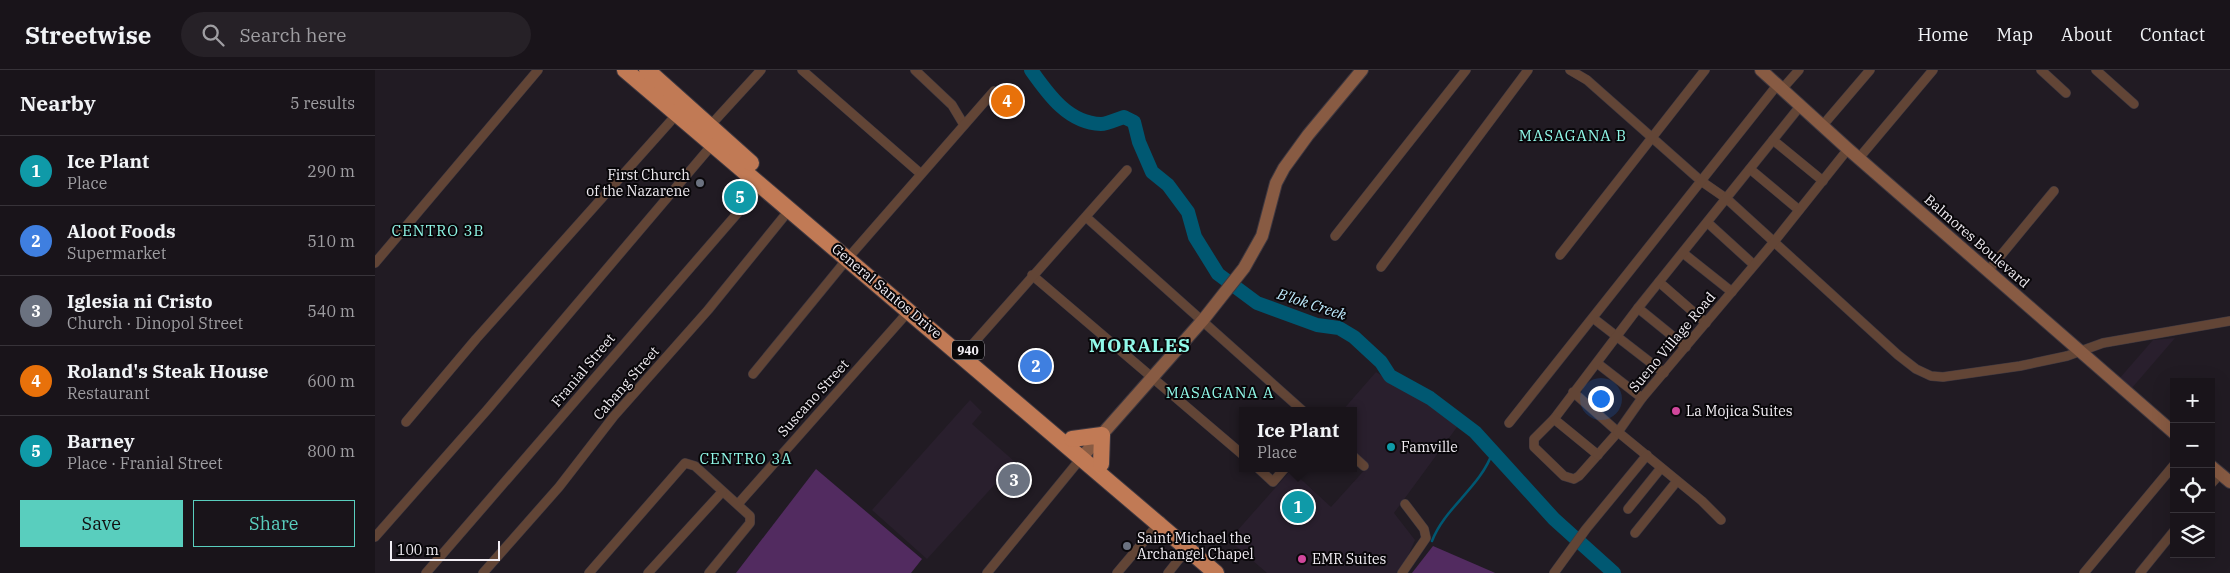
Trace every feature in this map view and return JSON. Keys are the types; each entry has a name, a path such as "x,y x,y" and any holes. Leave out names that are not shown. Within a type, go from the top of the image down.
{"highway":[{"name":"General Santos Drive","path":"625,70 677,114 708,136 850,255 1084,454 1160,522 1228,573"},
{"name":"General Santos Drive","path":"647,70 708,136 761,186 850,255 909,311 965,353 1072,439 1084,454 1101,464 1187,549 1216,573"},
{"path":"1072,439 1102,435 1101,464"}],"street":[{"path":"375,263 538,70"},
{"path":"375,537 487,410 761,70"},
{"path":"802,70 921,174"},
{"path":"915,70 952,106 964,125"},
{"path":"987,573 1084,454 1153,378 1203,320 1235,279 1254,252 1261,236 1276,183 1284,168 1308,135 1362,70"},
{"path":"1335,236 1466,70"},
{"path":"1381,267 1528,70"},
{"path":"1570,70 1587,80 1701,181 1727,199 1773,243 1898,355 1923,373 1943,377 2045,361 2103,343 2230,321"},
{"path":"1560,255 1705,70"},
{"name":"Balmores Boulevard","path":"1761,70 1781,86 1848,149 2170,430"},
{"path":"1509,422 1701,181 1781,86 1799,70"},
{"path":"1823,125 1870,70"},
{"path":"1859,158 1933,70"},
{"path":"2041,70 2066,93"},
{"path":"2096,70 2134,104"},
{"path":"753,374 850,255 994,91"},
{"path":"1598,455 1553,419 1637,308 1708,223 1801,106"},
{"path":"406,422 476,339 677,114"},
{"path":"1773,140 1823,180"},
{"name":"Sueno Village Road","path":"1553,419 1534,439 1533,444 1564,476 1577,477 1618,432 1641,398 1732,292 1753,264 1773,243 1848,149"},
{"path":"1750,169 1799,210"},
{"path":"965,353 1032,275 1127,170"},
{"name":"Franial Street","path":"427,573 761,186"},
{"path":"1987,270 2054,191"},
{"name":"Cabang Street","path":"483,573 559,487 614,416 708,310 790,209"},
{"path":"1085,217 1299,407"},
{"path":"1708,223 1753,264"},
{"path":"1683,253 1732,292"},
{"path":"1032,275 1239,452"},
{"path":"1659,282 1706,323"},
{"path":"1637,308 1686,347"},
{"name":"Suscano Street","path":"738,504 909,311"},
{"path":"1593,318 1665,372"},
{"path":"1597,363 1641,398"},
{"path":"1573,392 1721,520"},
{"path":"1558,572 1586,529 1647,455"},
{"path":"1357,460 1364,466"},
{"path":"589,573 685,464 695,466 750,516 750,523 709,573"},
{"path":"1628,509 1661,468"},
{"path":"2084,573 2171,468"},
{"path":"2215,470 2230,482"},
{"path":"1262,472 1273,482 1282,472"},
{"path":"1635,533 1677,481"},
{"path":"648,573 723,492"},
{"path":"1402,573 1426,538 1424,529 1405,504"},
{"path":"1117,573 1160,522"},
{"path":"2140,573 2170,536"},
{"path":"1168,573 1187,549"}],"shaded area":[{"path":"2175,338 2131,389 2119,379 2153,340"},
{"path":"1376,372 1410,393 1427,398 1460,423 1394,513 1415,540 1404,565 1397,573 1267,573 1229,540 1289,472 1293,472 1331,507 1369,465 1357,454 1357,407 1345,407"},
{"path":"970,400 982,412 972,424 1015,462 927,559 872,510"},
{"path":"816,469 922,559 911,573 736,573"},
{"path":"1433,546 1493,572 1495,573 1412,573"}],"waterway":[{"name":"B'lok Creek","path":"1031,70 1060,106 1079,119 1101,124 1124,117 1134,122 1139,142 1152,172 1168,185 1188,212 1195,237 1218,274 1257,303 1317,325 1339,328 1354,337 1381,362 1390,376 1430,398 1475,432 1554,519 1614,573"},
{"path":"1432,541 1445,518 1480,475 1493,451"}],"place":[{"name":"Roland's Steak House","path":"1007,101"},
{"name":"First Church of the Nazarene","path":"700,183"},
{"name":"Barney","path":"740,197"},
{"name":"Aloot Foods","path":"1036,366"},
{"name":"La Mojica Suites","path":"1676,411"},
{"name":"Famville","path":"1391,447"},
{"name":"Iglesia ni Cristo","path":"1014,480"},
{"name":"Ice Plant","path":"1298,507"},
{"name":"Saint Michael the Archangel Chapel","path":"1127,546"},
{"name":"EMR Suites","path":"1302,559"}],"district":[{"name":"MASAGANA B","path":"1573,135"},
{"name":"CENTRO 3B","path":"438,230"},
{"name":"MORALES","path":"1140,345"},
{"name":"MASAGANA A","path":"1220,392"},
{"name":"CENTRO 3A","path":"746,458"}]}
